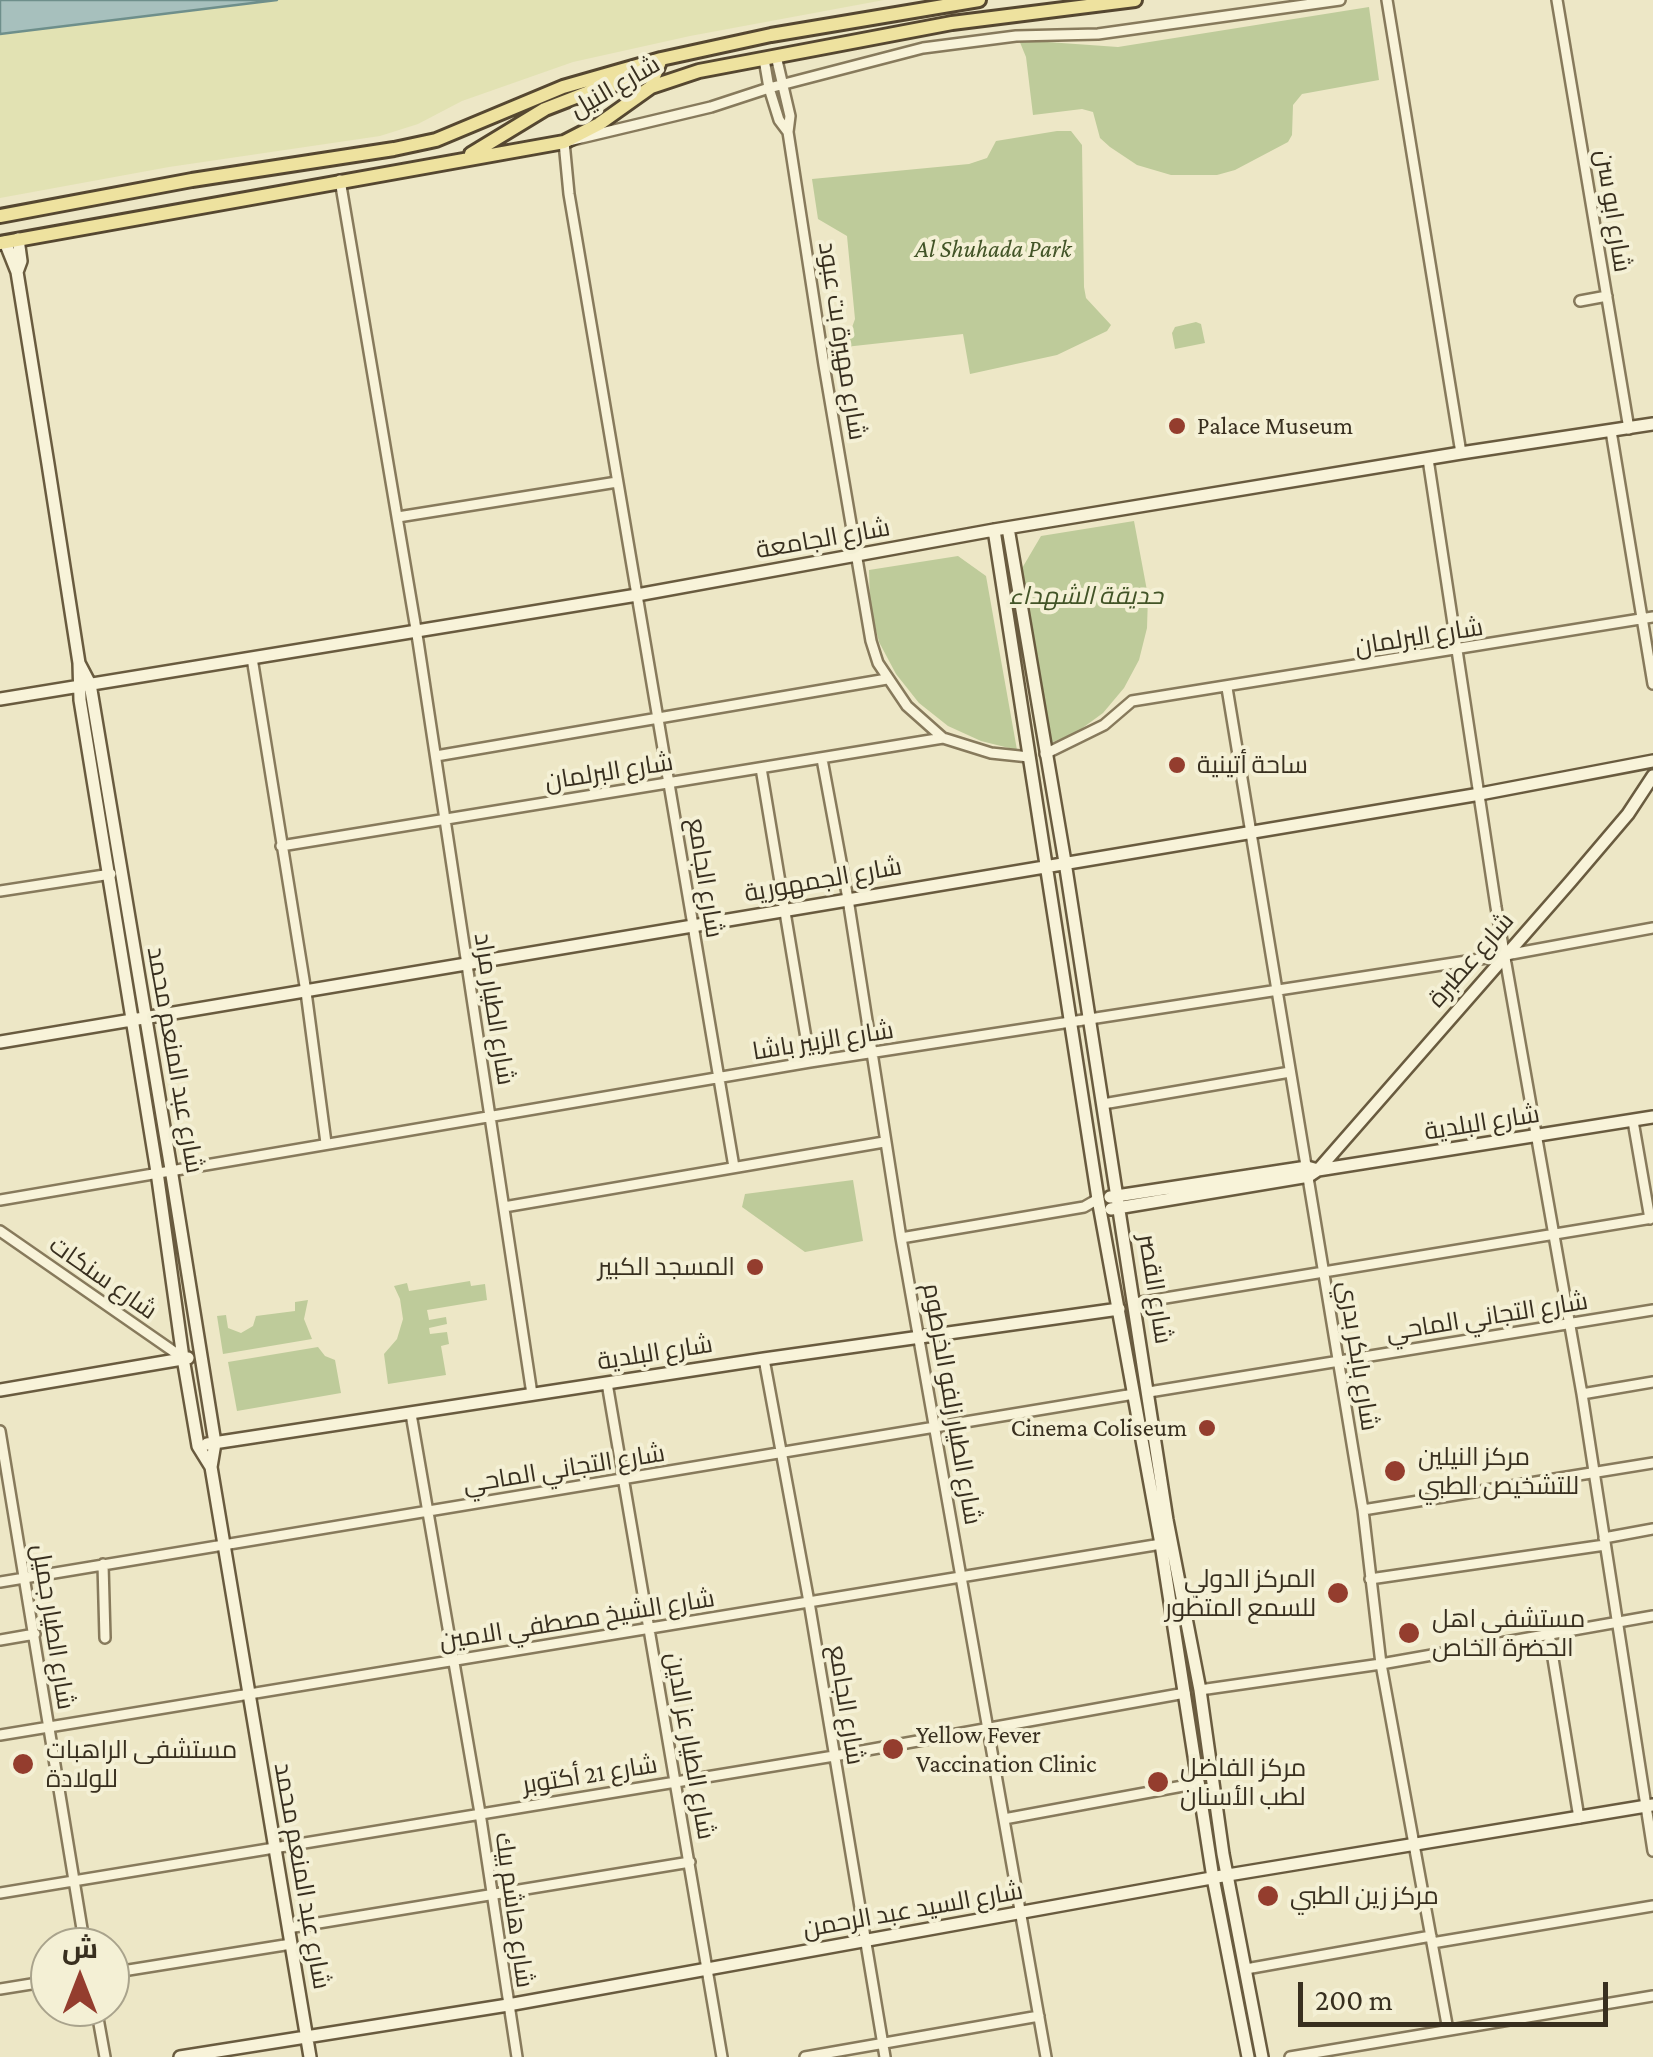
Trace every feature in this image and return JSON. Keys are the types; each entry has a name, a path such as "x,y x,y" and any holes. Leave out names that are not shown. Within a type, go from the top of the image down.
{"main road":[{"name":"شارع النيل","path":"0,216 436,140 564,86 661,59 979,0"},
{"name":"شارع النيل","path":"8,241 564,142 664,82 770,57 970,20 1136,0"},
{"path":"765,37 770,57"},
{"path":"460,160 545,109 594,90 655,74 661,59"},
{"path":"154,213 166,200 164,190 157,186"},
{"name":"شارع عبد المنعم محمد","path":"8,241 17,272 138,1017 183,1358 198,1446 210,1466 310,2057"},
{"name":"شارع الجامعة","path":"0,698 637,595 994,530 1653,424"},
{"name":"شارع القصر","path":"1008,528 1065,862 1170,1538 1200,1690 1228,1875 1262,2057"},
{"name":"شارع القصر","path":"994,530 1099,1205 1161,1544 1213,1878 1248,2057"},
{"name":"شارع الجمهورية","path":"0,1042 1480,794 1653,761"},
{"name":"شارع عطبرة","path":"1311,1171 1506,955 1628,814 1653,776"},
{"name":"شارع عبد المنعم محمد","path":"138,1017 171,1169 215,1444 210,1466"},
{"name":"شارع البلدية","path":"1099,1205 1653,1118"},
{"path":"170,1256 184,1254"},
{"name":"شارع البلدية","path":"198,1446 1119,1309"},
{"path":"0,1390 200,1356"},
{"name":"شارع السيد عبد الرحمن","path":"180,2057 508,2005 1228,1875 1650,1806"}],"street":[{"path":"564,142 922,48 968,40 1098,34 1340,0"},
{"path":"1388,0 1460,453"},
{"name":"شارع ابو سن","path":"1557,0 1629,428"},
{"path":"770,57 783,84 790,116 788,132"},
{"path":"770,57 769,88 779,120 788,132"},
{"name":"شارع مهيرة بت عبود","path":"788,132 871,642 887,679 907,706 943,738"},
{"name":"شارع الجامع","path":"564,142 569,194 734,1166"},
{"name":"شارع الطيار مراد","path":"340,180 436,756 532,1394"},
{"path":"1580,301 1607,296"},
{"path":"1612,432 1648,618 1653,684"},
{"path":"1428,459 1506,955 1650,1806 1653,1850"},
{"path":"398,518 617,482"},
{"name":"شارع البرلمان","path":"1045,754 1104,725 1132,701 1648,618"},
{"path":"252,658 306,992 326,1144"},
{"path":"436,756 887,679"},
{"name":"شارع بابكر بدري","path":"1227,688 1290,1072 1311,1171 1363,1510 1382,1664 1448,2030"},
{"path":"943,738 990,753 1029,757"},
{"name":"شارع البرلمان","path":"281,846 943,738"},
{"name":"شارع الطيار زلفو الخرطوم","path":"822,758 848,898 884,1142 1046,2057"},
{"path":"760,768 810,1062"},
{"path":"0,891 114,874"},
{"name":"شارع الزبير باشا","path":"0,1200 810,1062 1506,955 1653,928"},
{"path":"1103,1104 1290,1072"},
{"path":"1135,1303 1651,1218 1633,1121"},
{"path":"504,1208 884,1142"},
{"name":"شارع البلدية","path":"901,1238 1099,1205"},
{"name":"شارع سنكات","path":"0,1231 183,1358"},
{"name":"شارع التجاني الماحي","path":"1149,1392 1653,1310"},
{"name":"شارع الجامع","path":"764,1359 885,2057"},
{"path":"1582,1394 1653,1382"},
{"name":"شارع الطيار عز الدين","path":"607,1383 722,2057"},
{"name":"شارع التجاني الماحي","path":"0,1582 1134,1394"},
{"name":"شارع هاشم بيك","path":"411,1414 480,1813 516,2057"},
{"name":"شارع الطيار جميل","path":"0,1431 82,1927"},
{"path":"1363,1510 1653,1463"},
{"path":"1370,1579 1605,1541 1653,1529"},
{"name":"شارع الشيخ مصطفي الامين","path":"0,1734 1161,1544"},
{"path":"103,1564 105,1638"},
{"path":"1200,1690 1382,1664 1653,1616"},
{"path":"0,1640 35,1634"},
{"path":"1549,1634 1578,1818"},
{"name":"شارع 21 أكتوبر","path":"0,1893 834,1756 1186,1693"},
{"path":"1004,1819 1199,1784"},
{"path":"288,1928 690,1862"},
{"path":"1246,1970 1653,1906"},
{"path":"130,1971 291,1944"},
{"path":"0,1989 30,1984"},
{"path":"1290,2057 1653,1996"},
{"path":"805,2057 1039,2016"},
{"path":"100,2027 105,2057"}],"green space":[{"path":"185,0 884,0 573,62 462,101 418,124 380,136 169,167 0,198 0,21"},
{"path":"1369,7 1379,80 1302,94 1293,105 1292,135 1288,142 1235,170 1217,175 1171,175 1137,165 1110,147 1100,138 1093,112 1082,109 1033,115 1026,57 1019,40 1118,47"},
{"name":"Al Shuhada Park","path":"1071,131 1082,145 1084,287 1086,298 1111,325 1107,331 1057,355 970,374 963,334 845,347 855,319 847,236 818,219 812,179 969,164 987,158 996,141"},
{"path":"1201,324 1205,343 1175,349 1175,327"},
{"name":"حديقة الشهداء","path":"1134,521 1148,596 1147,628 1139,660 1124,688 1103,713 1077,732 1046,745 1021,570 1041,536"},
{"name":"حديقة الشهداء","path":"958,556 986,576 1017,750 981,741 948,726 919,703 896,674 879,642 870,606 869,570"},
{"path":"853,1180 863,1241 805,1252 742,1207 745,1194"},
{"path":"470,1281 471,1286 485,1284 487,1300 427,1310 429,1320 446,1317 447,1324 429,1328 430,1334 447,1332 449,1344 441,1346 446,1375 388,1384 384,1354 397,1339 403,1319 394,1286 407,1283 409,1291"},
{"path":"308,1300 304,1319 312,1339 223,1354 217,1316 226,1315 228,1328 241,1333 253,1326 256,1316 295,1311 295,1302"},
{"path":"318,1347 335,1360 341,1393 237,1411 228,1362"}],"water":[{"path":"0,0 277,0 0,34"}],"place":[{"name":"Palace Museum","path":"1177,426"},
{"name":"ساحة أتينية","path":"1177,765"},
{"name":"المسجد الكبير","path":"755,1267"},
{"name":"Cinema Coliseum","path":"1207,1428"},
{"name":"مركز النيلين للتشخيص الطبي","path":"1395,1471"},
{"name":"المركز الدولي للسمع المتطور","path":"1338,1593"},
{"name":"مستشفى اهل الحضرة الخاص","path":"1409,1633"},
{"name":"Yellow Fever Vaccination Clinic","path":"893,1749"},
{"name":"مستشفى الراهبات للولادة","path":"23,1764"},
{"name":"مركز الفاضل لطب الأسنان","path":"1158,1782"},
{"name":"مركز زين الطبي","path":"1268,1896"}]}
